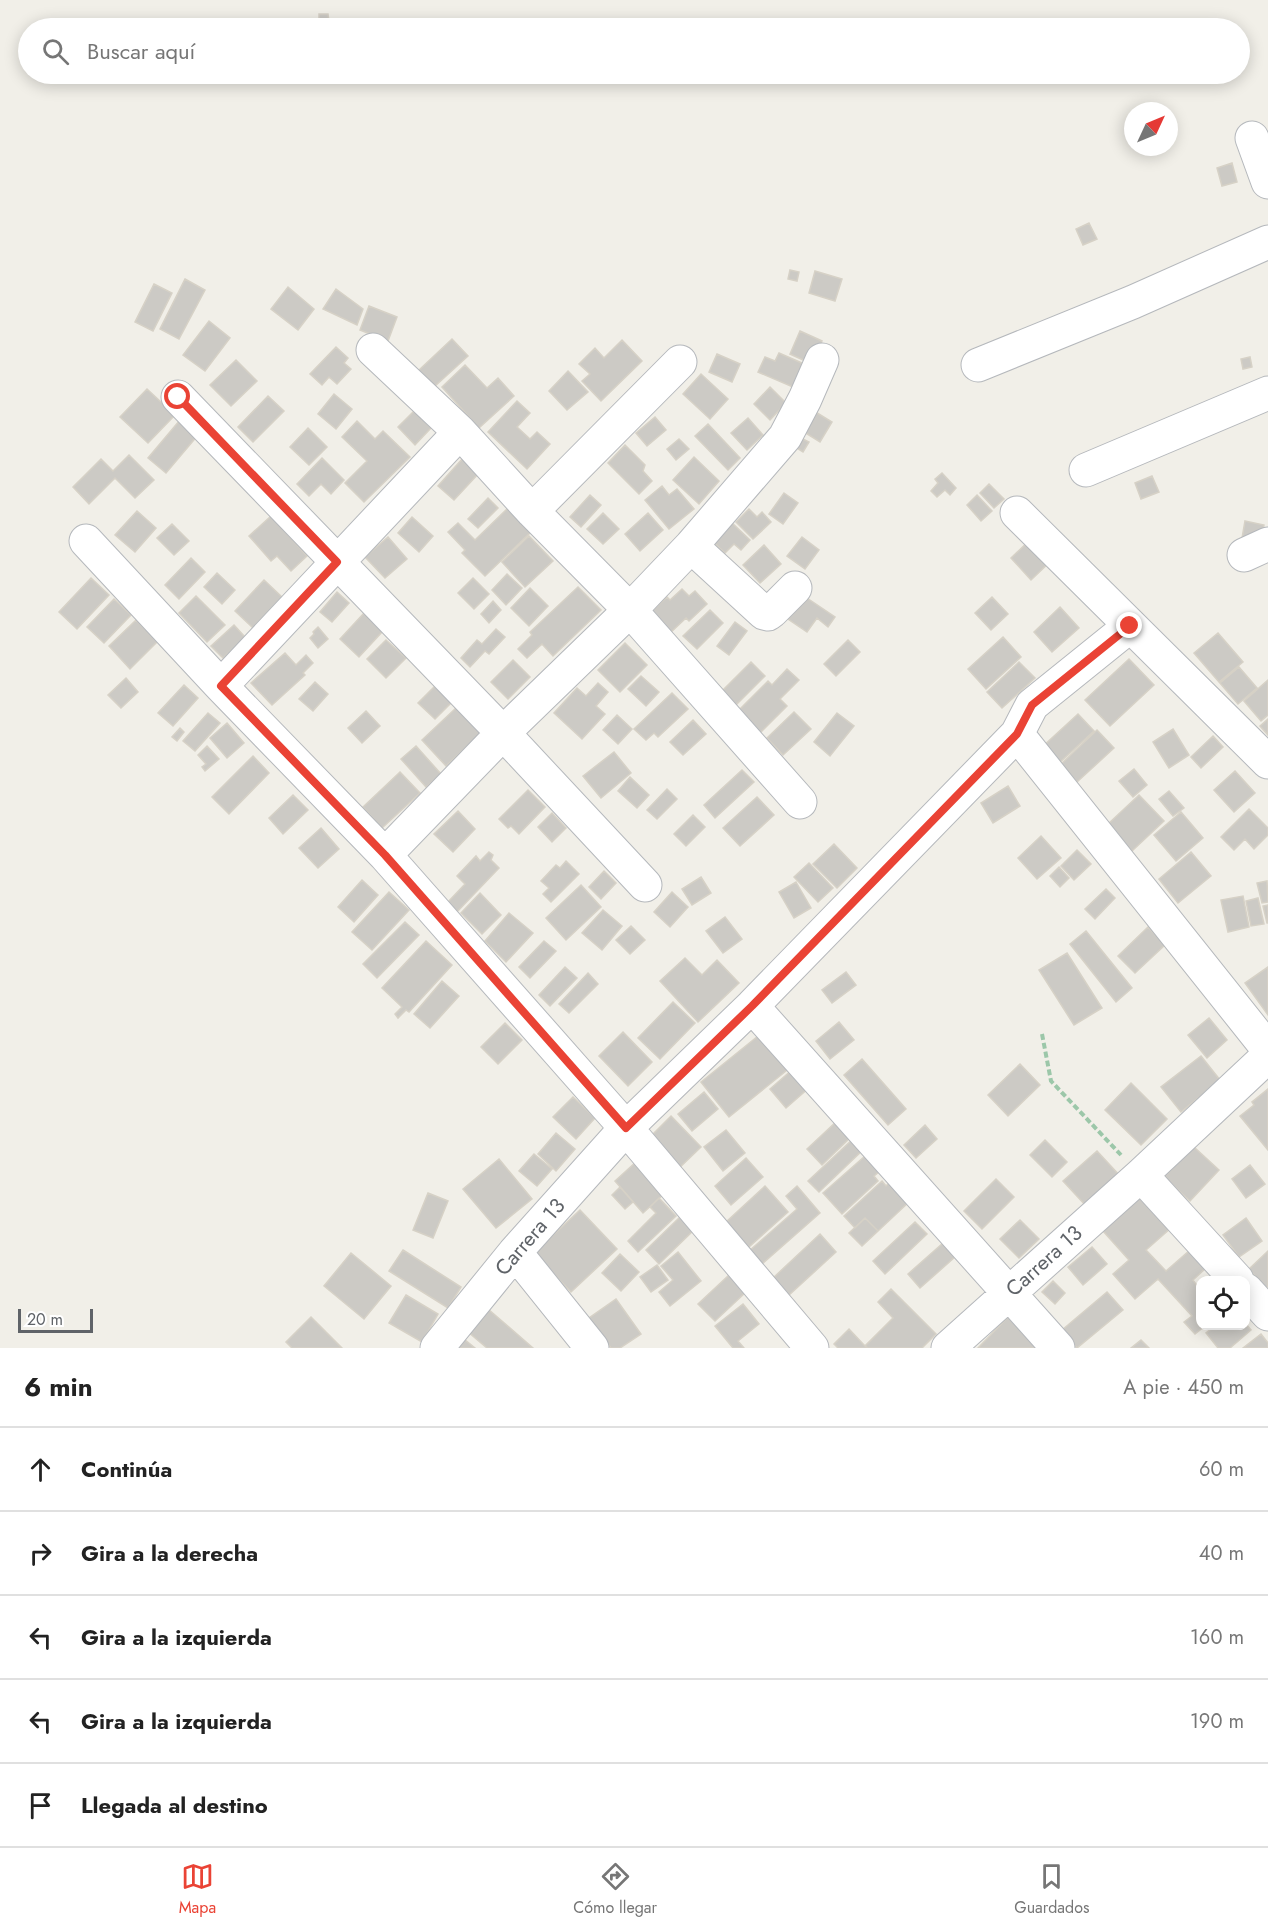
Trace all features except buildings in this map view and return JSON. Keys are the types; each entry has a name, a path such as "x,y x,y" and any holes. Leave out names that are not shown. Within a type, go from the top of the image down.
{"street":[{"path":"1252,138 1268,182"},
{"path":"978,365 1133,302 1268,242"},
{"path":"374,350 460,432 532,511 630,610 800,802"},
{"path":"385,855 503,733 630,610 691,546 785,437 822,360"},
{"path":"532,511 680,362"},
{"path":"1086,470 1268,393"},
{"path":"178,397 503,733 645,885"},
{"path":"221,686 460,432"},
{"path":"1017,513 1268,762"},
{"path":"86,542 221,686 385,855 626,1128 812,1348"},
{"path":"691,546 764,613 768,614 772,611 795,588"},
{"name":"Carrera 13","path":"437,1348 515,1252 626,1128 752,1006 1017,734 1032,705 1130,626"},
{"path":"1017,734 1268,1049"},
{"path":"752,1006 1058,1348"},
{"name":"Carrera 13","path":"948,1348 1268,1056"},
{"path":"1140,1175 1232,1276"},
{"path":"515,1252 592,1348"},
{"path":"1250,1295 1268,1314"}],"path":[{"path":"1042,1034 1052,1081 1140,1175"}],"route":[{"path":"178,397 337,562 221,686 385,855 626,1128 752,1006 1017,734 1032,705 1130,626"}]}
